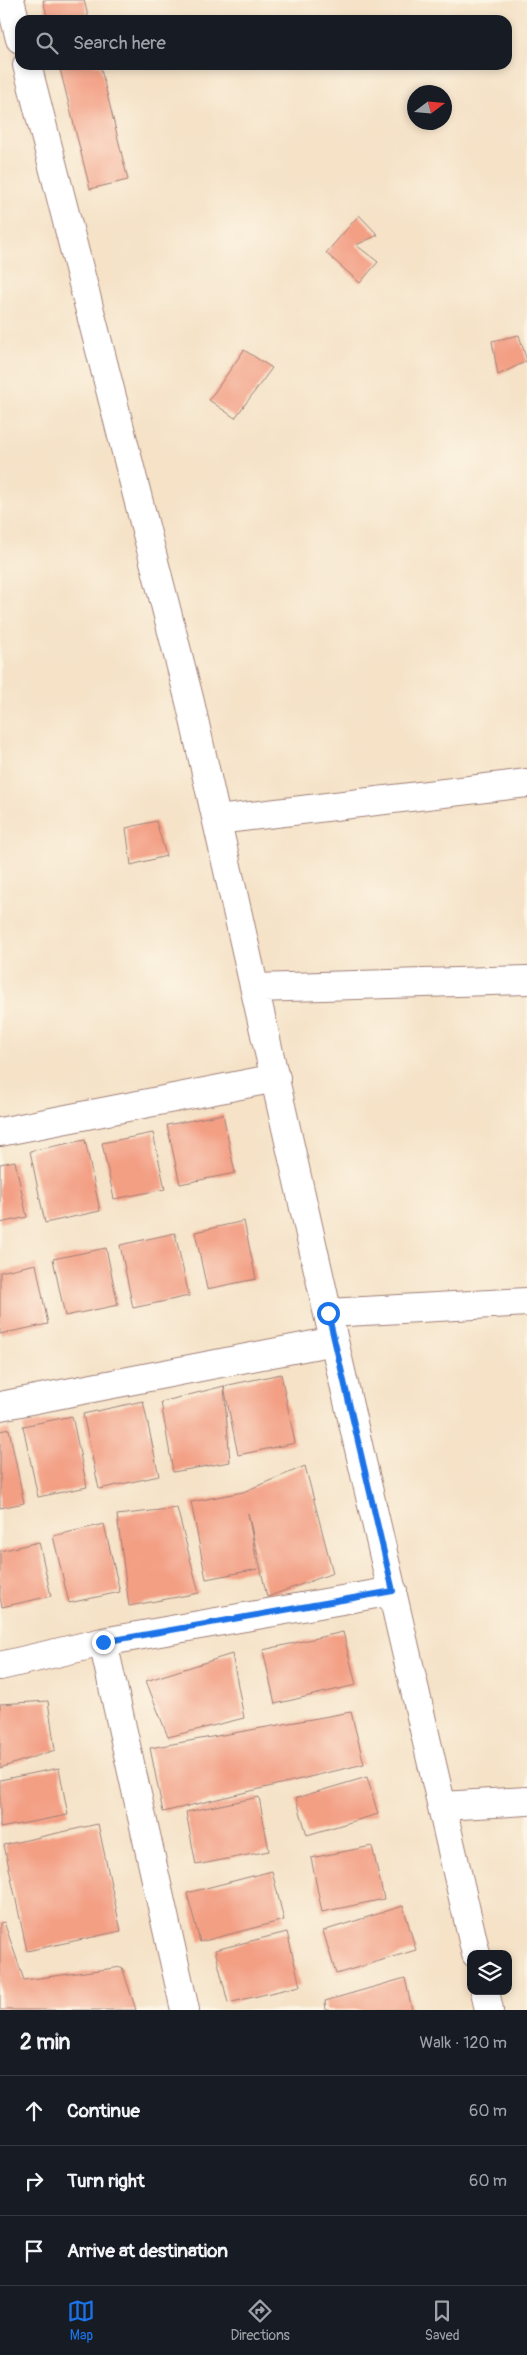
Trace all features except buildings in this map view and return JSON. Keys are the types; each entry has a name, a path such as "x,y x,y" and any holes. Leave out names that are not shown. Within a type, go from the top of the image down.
{"street":[{"path":"10,0 15,20"},
{"path":"28,70 190,702 334,1341 475,1950"},
{"path":"217,820 527,783"},
{"path":"255,988 527,980"},
{"path":"0,1132 276,1078"},
{"path":"328,1313 527,1302"},
{"path":"0,1406 334,1341"},
{"path":"0,1666 103,1642 393,1591"},
{"path":"103,1642 185,2010"},
{"path":"442,1806 527,1801"},
{"path":"486,1995 489,2010"}],"route":[{"path":"103,1642 393,1591 328,1313"}]}
